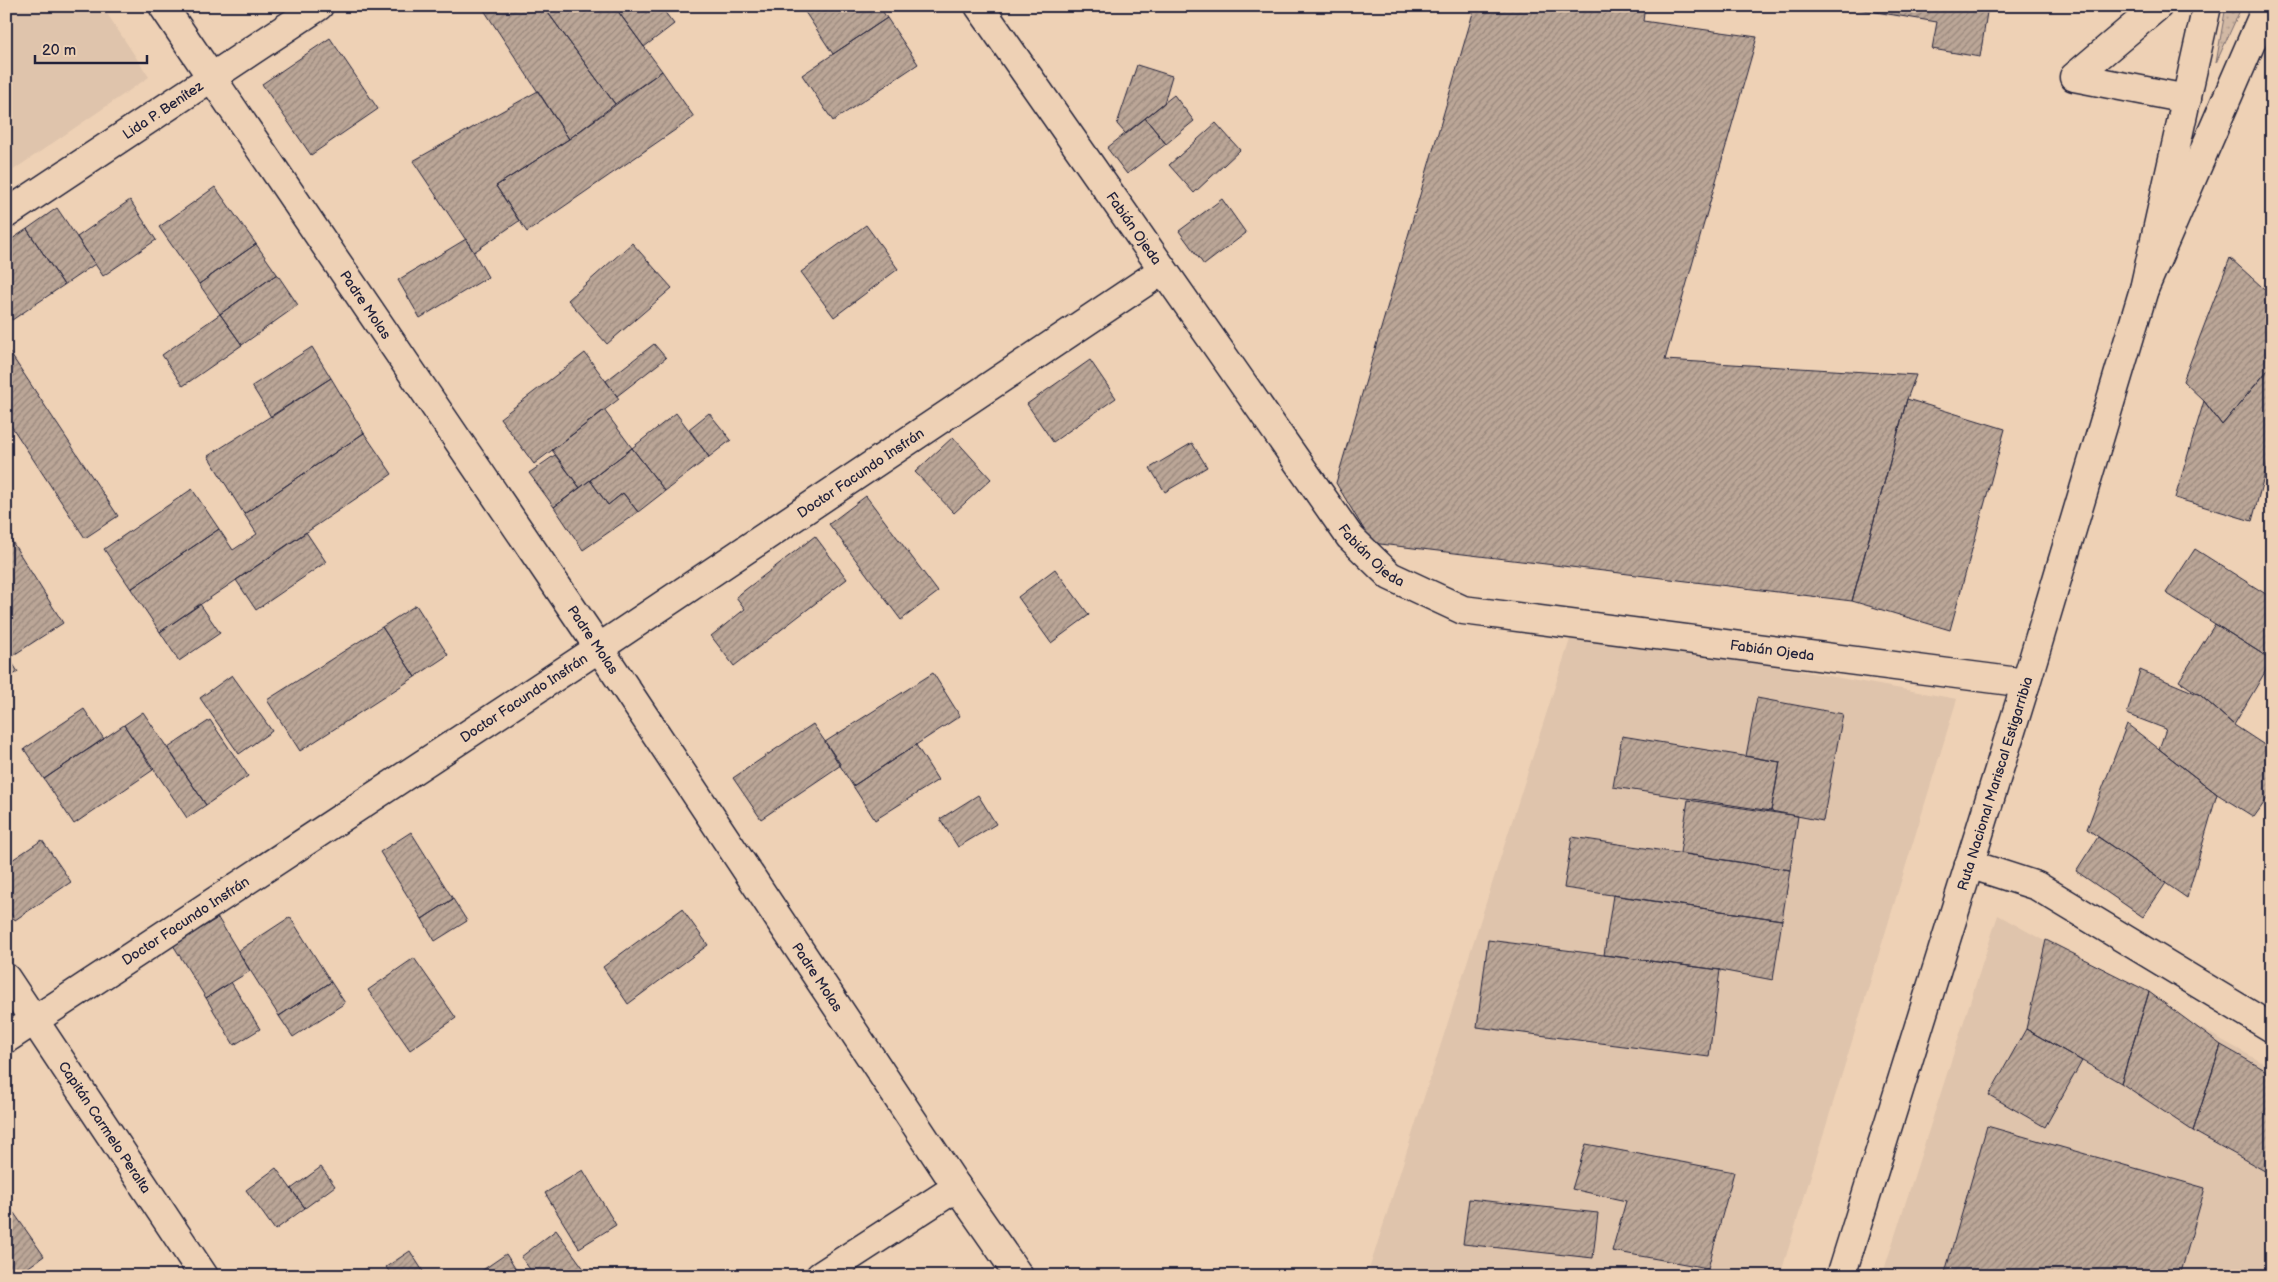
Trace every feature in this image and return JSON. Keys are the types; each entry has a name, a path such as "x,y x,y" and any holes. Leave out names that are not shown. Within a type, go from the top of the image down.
{"main road":[{"name":"Padre Molas","path":"163,6 210,78 599,648 957,1187 1019,1276"},
{"name":"Lida P. Benítez","path":"6,214 319,6"},
{"name":"Fabián Ojeda","path":"979,6 1350,537 1390,576 1463,610 2026,683"},
{"path":"2144,289 2208,6"},
{"path":"2144,289 2267,6"},
{"path":"2154,8 2074,76 2186,100"},
{"name":"Doctor Facundo Insfrán","path":"6,1039 599,648 1163,270"},
{"name":"Ruta Nacional Mariscal Estigarribia","path":"1841,1276 2026,683 2144,289"},
{"path":"1969,864 2037,886 2272,1028"},
{"name":"Capitán Carmelo Peralta","path":"6,978 204,1276"},
{"path":"820,1276 957,1187"}],"shaded area":[{"path":"6,6 102,6 149,77 6,175"},
{"path":"2226,6 2242,6 2216,63"},
{"path":"1573,630 1957,699 1780,1276 1367,1276"},
{"path":"1998,915 2272,1068 2272,1276 1882,1276"}],"building":[{"path":"489,6 543,6 615,104 569,139 484,10"},
{"path":"543,6 614,6 662,71 615,104"},
{"path":"614,6 660,6 674,24 644,47"},
{"path":"801,6 879,6 887,18 833,54"},
{"path":"1475,6 1645,6 1643,21 1757,37 1665,360 1916,375 1907,399 1852,601 1372,543 1336,483"},
{"path":"1839,6 1988,6 1980,57 1932,49 1937,22"},
{"path":"887,18 918,64 833,121 802,75"},
{"path":"330,38 378,109 311,155 262,84"},
{"path":"1137,65 1172,76 1164,103 1126,134 1117,124"},
{"path":"662,71 694,117 527,232 496,186 569,139"},
{"path":"538,91 569,139 496,186 519,221 474,252 413,161"},
{"path":"1174,95 1194,121 1166,144 1145,118"},
{"path":"1145,118 1166,144 1127,174 1107,148"},
{"path":"1216,123 1240,150 1194,193 1169,165"},
{"path":"215,187 256,244 199,284 159,227"},
{"path":"1222,199 1246,233 1204,265 1179,231"},
{"path":"130,200 156,240 103,276 77,237"},
{"path":"57,208 95,264 64,285 27,229"},
{"path":"866,225 898,269 834,317 801,272"},
{"path":"27,229 64,285 12,320 6,312 6,243"},
{"path":"466,239 488,277 420,318 398,280"},
{"path":"632,243 672,288 607,344 568,300"},
{"path":"256,244 277,274 220,314 199,284"},
{"path":"2230,258 2272,296 2272,365 2222,425 2204,401 2183,381"},
{"path":"277,274 298,305 242,345 220,314"},
{"path":"220,314 242,345 183,386 162,355"},
{"path":"654,344 666,358 617,396 606,381"},
{"path":"6,347 118,516 85,538 6,418"},
{"path":"312,347 331,378 271,417 252,386"},
{"path":"585,353 619,399 534,464 500,418"},
{"path":"1090,360 1116,398 1053,442 1027,404"},
{"path":"2272,365 2272,460 2269,458 2252,521 2175,498 2204,401 2222,425"},
{"path":"331,378 364,433 244,514 208,456"},
{"path":"1907,399 2005,429 1950,630 1852,601"},
{"path":"604,410 632,448 580,488 552,450"},
{"path":"676,413 709,457 665,491 632,448"},
{"path":"709,413 731,440 709,457 689,429"},
{"path":"364,433 392,474 160,632 131,589 219,529 233,550 257,534 244,514"},
{"path":"953,437 991,479 954,513 915,472"},
{"path":"1192,443 1207,467 1165,492 1150,468"},
{"path":"632,448 665,491 638,512 623,493 608,505 590,480"},
{"path":"555,455 580,488 554,507 529,473"},
{"path":"590,480 608,505 623,493 638,512 583,550 554,507"},
{"path":"192,489 219,529 131,589 104,549"},
{"path":"866,496 938,592 901,620 829,524"},
{"path":"6,532 63,623 12,656 6,647"},
{"path":"306,532 326,562 256,610 236,580"},
{"path":"815,536 847,579 734,666 711,636 745,609 736,597"},
{"path":"2195,549 2272,598 2272,660 2166,593"},
{"path":"1055,569 1089,615 1051,643 1018,597"},
{"path":"200,604 220,633 179,661 160,632"},
{"path":"416,605 448,655 415,677 382,627"},
{"path":"2215,624 2272,660 2234,725 2200,695 2179,681"},
{"path":"382,627 415,677 300,751 267,700"},
{"path":"6,653 18,672 6,679"},
{"path":"2140,670 2200,695 2234,725 2272,750 2272,792 2254,817 2217,794 2159,749 2166,729 2127,714"},
{"path":"933,673 960,716 853,786 825,742"},
{"path":"232,675 272,731 239,754 200,698"},
{"path":"1757,698 1843,714 1823,821 1771,811 1780,762 1746,756"},
{"path":"84,709 104,739 44,779 24,749"},
{"path":"143,712 206,805 187,818 124,725"},
{"path":"210,720 248,776 206,805 168,748"},
{"path":"813,724 841,765 761,819 733,778"},
{"path":"2127,724 2217,794 2187,898 2087,829"},
{"path":"124,725 153,770 74,824 44,779"},
{"path":"1622,736 1780,762 1771,811 1613,787"},
{"path":"916,745 938,780 875,820 853,786"},
{"path":"978,795 996,824 958,847 940,819"},
{"path":"1688,800 1798,816 1790,870 1680,853"},
{"path":"411,832 453,899 422,919 380,852"},
{"path":"1572,837 1790,870 1782,920 1564,888"},
{"path":"2098,837 2166,883 2143,917 2076,871"},
{"path":"42,840 71,882 15,920 6,906 6,864"},
{"path":"1613,895 1782,920 1773,980 1720,970 1604,955"},
{"path":"453,899 467,921 435,941 422,919"},
{"path":"682,909 708,945 628,1004 603,967"},
{"path":"290,917 331,982 279,1016 238,951"},
{"path":"218,918 250,971 206,998 173,945"},
{"path":"1488,940 1720,970 1709,1057 1477,1027"},
{"path":"2046,940 2149,992 2121,1083 2026,1029"},
{"path":"414,958 456,1018 410,1050 368,990"},
{"path":"231,982 260,1029 234,1045 206,998"},
{"path":"331,982 345,1003 293,1037 279,1016"},
{"path":"2149,992 2221,1045 2193,1131 2121,1083"},
{"path":"2026,1029 2082,1061 2045,1127 1989,1095"},
{"path":"2221,1045 2272,1074 2272,1175 2193,1131"},
{"path":"1987,1126 2205,1188 2180,1276 1944,1276"},
{"path":"1586,1144 1734,1172 1708,1268 1612,1251 1626,1201 1572,1189"},
{"path":"321,1167 335,1186 305,1208 291,1189"},
{"path":"276,1168 305,1208 275,1230 246,1190"},
{"path":"583,1170 616,1225 579,1248 545,1193"},
{"path":"1469,1199 1598,1213 1593,1258 1463,1244"},
{"path":"14,1213 44,1256 16,1276 6,1276 6,1218"},
{"path":"556,1230 589,1276 535,1276 521,1257"},
{"path":"410,1251 426,1276 392,1276 386,1267"},
{"path":"506,1254 520,1276 474,1276"},
{"path":"314,1270 318,1276 306,1276"},
{"path":"1405,1270 1457,1276 1404,1276"}]}
